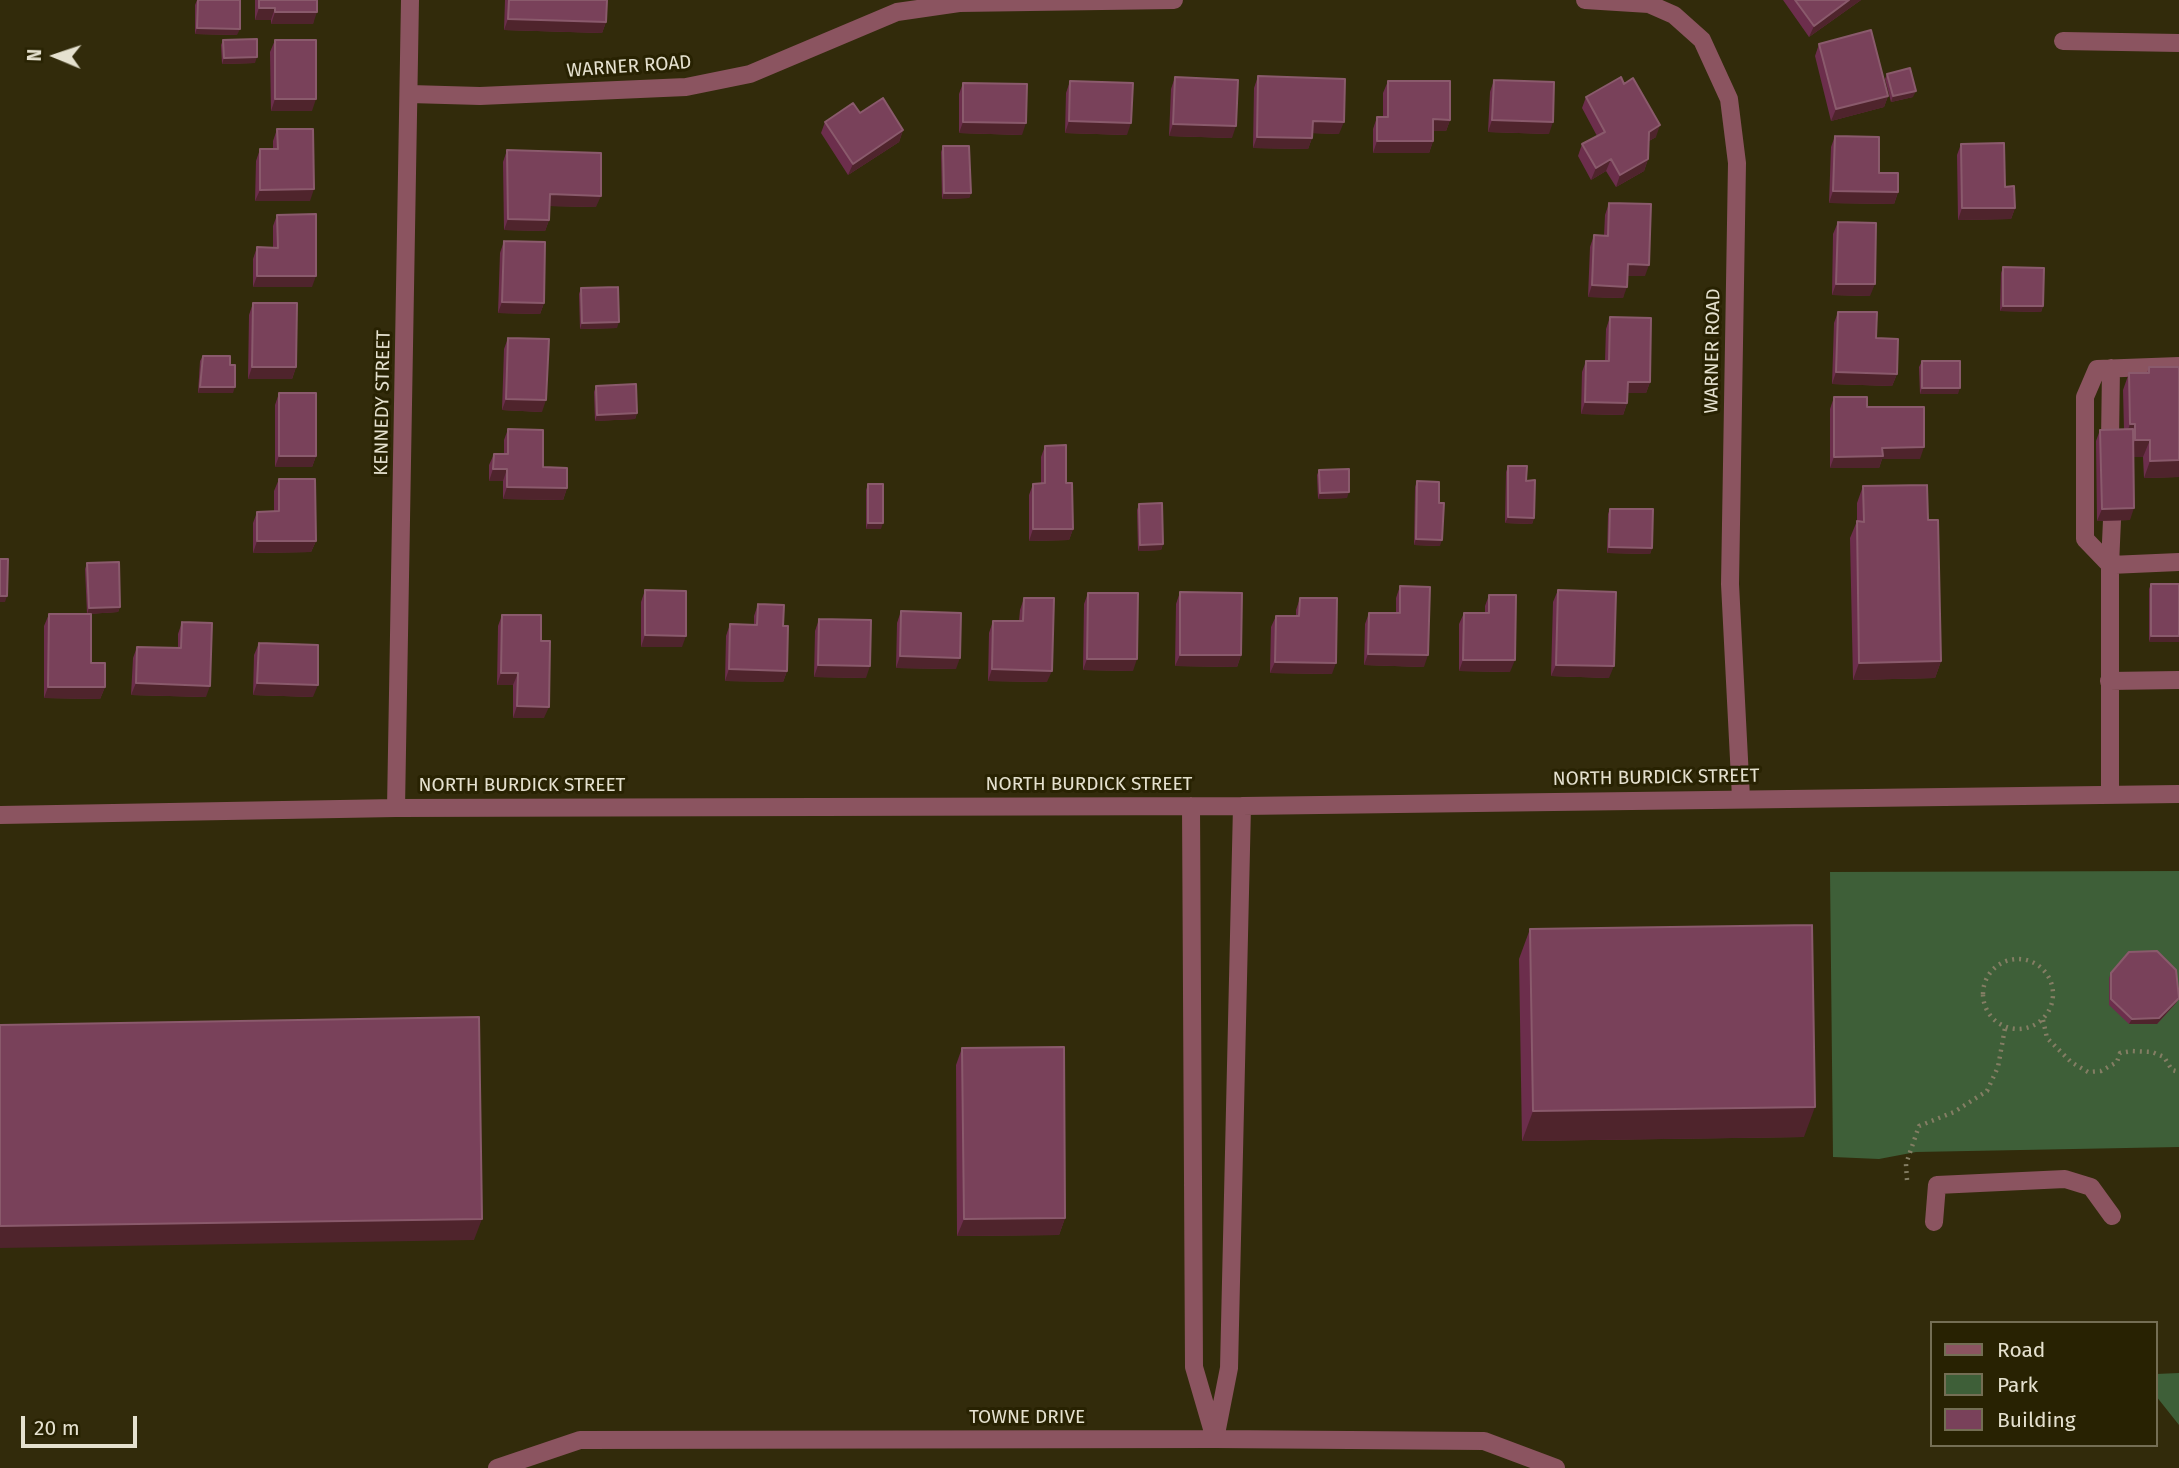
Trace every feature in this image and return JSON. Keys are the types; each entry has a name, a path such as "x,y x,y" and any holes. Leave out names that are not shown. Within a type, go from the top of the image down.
{"street":[{"name":"KENNEDY STREET","path":"397,808 410,0"},
{"name":"WARNER ROAD","path":"410,93 480,96 686,87 750,74 897,12 959,3 1174,0"},
{"name":"WARNER ROAD","path":"1585,0 1649,4 1674,15 1702,40 1729,100 1737,163 1730,584 1741,797"},
{"path":"2063,41 2179,43"},
{"path":"2179,366 2097,369 2085,397 2085,539 2110,565 2179,562"},
{"path":"2110,441 2111,368"},
{"path":"2110,795 2112,520"},
{"path":"2109,681 2179,680"},
{"name":"NORTH BURDICK STREET","path":"0,815 397,808 1242,806 1741,797 2179,794"},
{"path":"1191,806 1194,1367 1215,1439"},
{"path":"1215,1439 1229,1368 1242,806"},
{"path":"1934,1222 1937,1185 2065,1179 2091,1187 2112,1216"},
{"name":"TOWNE DRIVE","path":"497,1468 580,1440 1215,1439 1484,1441 1556,1468"}],"path":[{"path":"2009,960 2031,961 2044,970 2050,980 2053,1004 2043,1020 2032,1028 2018,1031 2005,1028 1988,1014 1983,1002 1986,977 1998,965 2009,960"},
{"path":"2043,1020 2047,1038 2071,1062 2088,1072 2101,1071 2117,1062 2120,1053 2132,1051 2152,1052 2164,1057 2172,1070 2179,1072"},
{"path":"1907,1188 1906,1164 1919,1126 1954,1112 1987,1091 1998,1067 2005,1028"}],"green space":[{"path":"2179,871 2179,1147 1916,1152 1879,1159 1833,1157 1830,872"},
{"path":"2179,1373 2179,1425 2158,1399 2158,1374"}],"building":[{"path":"198,0 240,0 240,29 197,28"},
{"path":"259,0 317,0 317,12 275,12 275,8 259,8"},
{"path":"509,0 607,0 606,22 508,19"},
{"path":"1795,0 1849,0 1814,26"},
{"path":"1871,30 1888,96 1836,109 1819,44"},
{"path":"257,39 257,57 224,58 223,40"},
{"path":"275,40 316,40 316,99 275,99"},
{"path":"1910,68 1916,91 1893,96 1887,74"},
{"path":"1258,76 1345,79 1344,122 1313,121 1312,138 1257,137"},
{"path":"1175,77 1238,80 1236,126 1173,124"},
{"path":"1621,77 1624,84 1633,78 1660,125 1649,132 1648,159 1620,175 1611,159 1596,168 1582,144 1605,132 1586,97"},
{"path":"1494,80 1554,82 1553,122 1492,120"},
{"path":"1070,81 1133,83 1131,123 1069,121"},
{"path":"1388,81 1450,81 1450,120 1433,119 1433,141 1377,141 1377,117 1388,117"},
{"path":"963,83 1027,84 1026,123 963,122"},
{"path":"883,98 903,130 853,164 825,122 853,103 860,113"},
{"path":"277,129 313,129 314,189 260,190 260,149 278,149"},
{"path":"1835,136 1879,137 1879,173 1898,173 1898,192 1833,191"},
{"path":"2004,143 2005,187 2014,186 2015,208 1962,208 1961,144"},
{"path":"943,146 969,146 971,193 944,193"},
{"path":"507,150 601,153 601,196 550,194 549,220 508,219"},
{"path":"1609,203 1651,204 1649,265 1628,264 1627,287 1592,285 1594,235 1608,236"},
{"path":"316,214 316,276 257,276 257,247 278,248 277,215"},
{"path":"1838,222 1876,223 1875,284 1836,284"},
{"path":"504,241 545,242 544,303 502,302"},
{"path":"2003,267 2044,268 2043,306 2003,306"},
{"path":"618,287 619,322 582,323 581,288"},
{"path":"253,303 297,303 296,367 252,367"},
{"path":"1838,312 1877,312 1876,338 1898,339 1897,374 1836,372"},
{"path":"1610,317 1651,318 1650,382 1628,382 1627,403 1585,402 1586,361 1609,361"},
{"path":"508,338 549,339 546,400 506,399"},
{"path":"203,356 230,356 230,365 235,365 235,387 200,387"},
{"path":"1922,361 1960,361 1960,388 1922,388"},
{"path":"2149,367 2179,367 2179,460 2150,461 2150,440 2135,440 2135,424 2130,424 2129,373 2149,373"},
{"path":"636,384 637,413 597,415 596,386"},
{"path":"279,393 316,393 316,456 279,456"},
{"path":"1834,397 1867,397 1867,407 1924,407 1924,447 1882,448 1883,456 1834,457"},
{"path":"508,429 543,430 543,467 567,468 567,488 507,487 507,469 493,469 494,454 508,454"},
{"path":"2133,429 2134,508 2102,509 2100,430"},
{"path":"1066,445 1066,483 1072,483 1073,529 1033,529 1033,484 1045,483 1045,446"},
{"path":"1508,466 1527,466 1526,481 1535,480 1534,518 1508,517"},
{"path":"1349,469 1349,492 1320,493 1319,470"},
{"path":"279,479 315,479 316,541 257,541 257,512 279,511"},
{"path":"1417,481 1439,482 1439,503 1444,503 1442,540 1416,539"},
{"path":"868,484 883,484 883,523 868,523"},
{"path":"1927,485 1928,520 1938,520 1941,661 1859,663 1857,521 1864,522 1863,486"},
{"path":"1162,503 1163,544 1140,545 1139,504"},
{"path":"1610,509 1653,509 1652,548 1609,547"},
{"path":"0,559 8,559 7,596 0,596"},
{"path":"119,562 120,607 89,608 87,563"},
{"path":"2151,584 2179,584 2179,636 2151,636"},
{"path":"1400,586 1430,587 1428,655 1368,654 1369,613 1400,613"},
{"path":"645,590 686,591 686,636 645,635"},
{"path":"1558,590 1616,592 1614,666 1556,665"},
{"path":"1180,592 1242,593 1241,655 1180,655"},
{"path":"1088,593 1138,593 1137,659 1087,659"},
{"path":"1489,595 1516,595 1515,660 1463,660 1464,613 1489,613"},
{"path":"1024,598 1054,598 1052,671 992,669 993,621 1023,621"},
{"path":"1300,598 1337,598 1336,663 1275,662 1276,616 1299,616"},
{"path":"758,604 784,605 783,626 788,626 787,671 729,669 730,624 757,625"},
{"path":"901,611 961,613 960,658 900,656"},
{"path":"49,614 91,614 91,663 105,663 105,687 48,687"},
{"path":"502,615 541,615 541,641 550,641 549,707 517,706 518,673 501,673"},
{"path":"819,619 871,620 870,666 818,665"},
{"path":"182,622 212,623 210,686 136,683 137,647 181,648"},
{"path":"259,643 318,645 318,685 257,683"},
{"path":"1812,925 1815,1107 1533,1111 1530,929"},
{"path":"2157,951 2176,970 2179,998 2159,1018 2132,1019 2111,999 2111,973 2129,952"},
{"path":"479,1017 482,1219 0,1226 0,1025"},
{"path":"1064,1047 1065,1218 964,1219 962,1048"}]}
